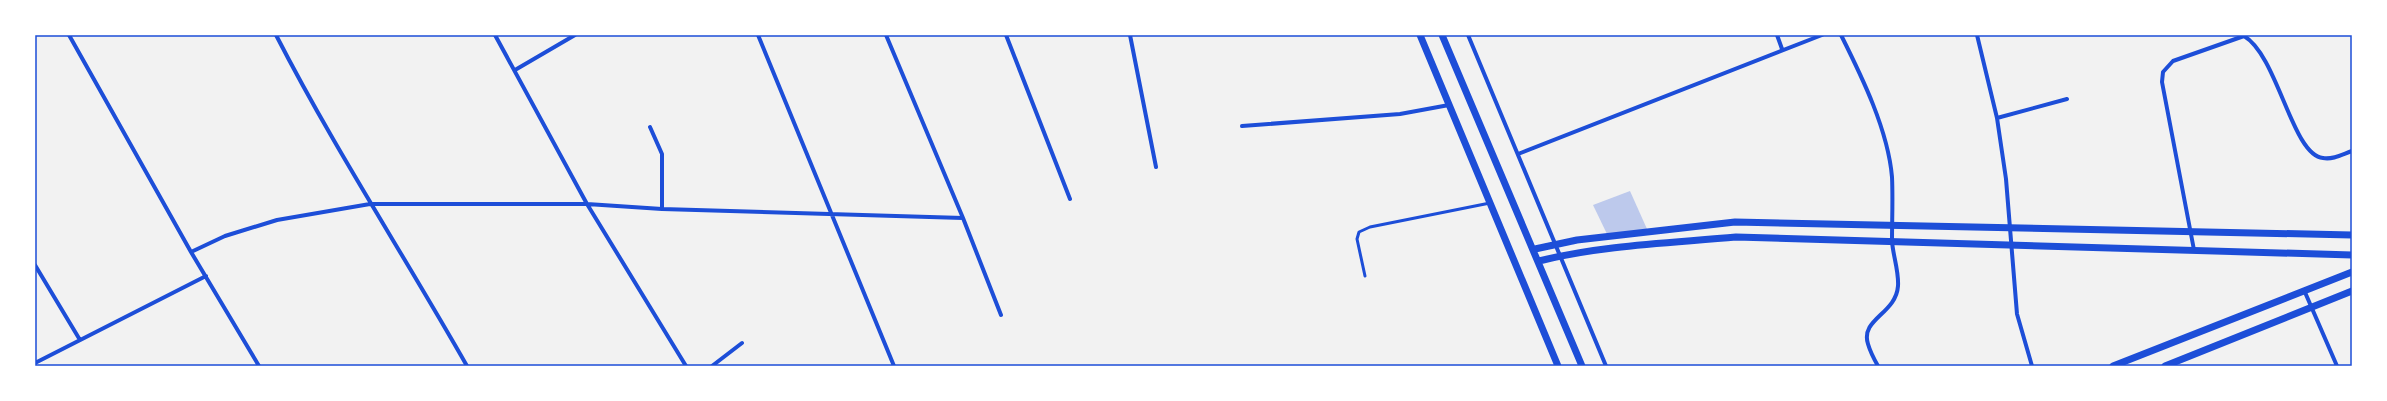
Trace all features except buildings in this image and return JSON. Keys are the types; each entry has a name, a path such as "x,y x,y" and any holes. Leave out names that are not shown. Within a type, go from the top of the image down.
{"street":[{"path":"69,35 191,252 259,366"},
{"path":"276,35 304,91 467,366"},
{"path":"495,35 586,204 686,366"},
{"path":"515,70 575,35"},
{"path":"758,35 894,366"},
{"path":"886,35 963,218 1001,315"},
{"path":"1006,35 1070,199"},
{"path":"1130,35 1156,167"},
{"path":"1420,35 1558,366"},
{"path":"1442,35 1534,249 1582,366"},
{"path":"1468,35 1606,366"},
{"path":"1777,35 1782,49"},
{"path":"1518,154 1782,49 1822,35"},
{"path":"1841,35 1861,75 1888,155 1892,177 1892,242 1898,284 1897,295 1893,304 1870,326 1867,333 1868,344 1878,366"},
{"path":"1977,35 1997,118 2013,245 2017,314 2032,366"},
{"path":"2194,250 2162,82 2163,72 2173,61 2244,36 2261,52 2306,148 2322,158 2332,158 2352,151"},
{"path":"1997,118 2067,99"},
{"path":"1242,126 1400,114 1450,105"},
{"path":"650,127 662,154 662,209"},
{"path":"191,252 225,236 270,222 370,204 586,204 662,209 963,218"},
{"path":"1534,249 1577,240 1735,222 2190,230 2352,235"},
{"path":"1539,261 1560,256 1642,245 1736,237 2352,255"},
{"path":"35,265 80,340"},
{"path":"2113,366 2352,272"},
{"path":"35,363 206,276"},
{"path":"2304,290 2337,366"},
{"path":"2165,366 2312,309 2352,291"},
{"path":"712,366 742,343"}],"lane":[{"path":"1365,276 1357,239 1360,232 1370,227 1490,203"}]}
